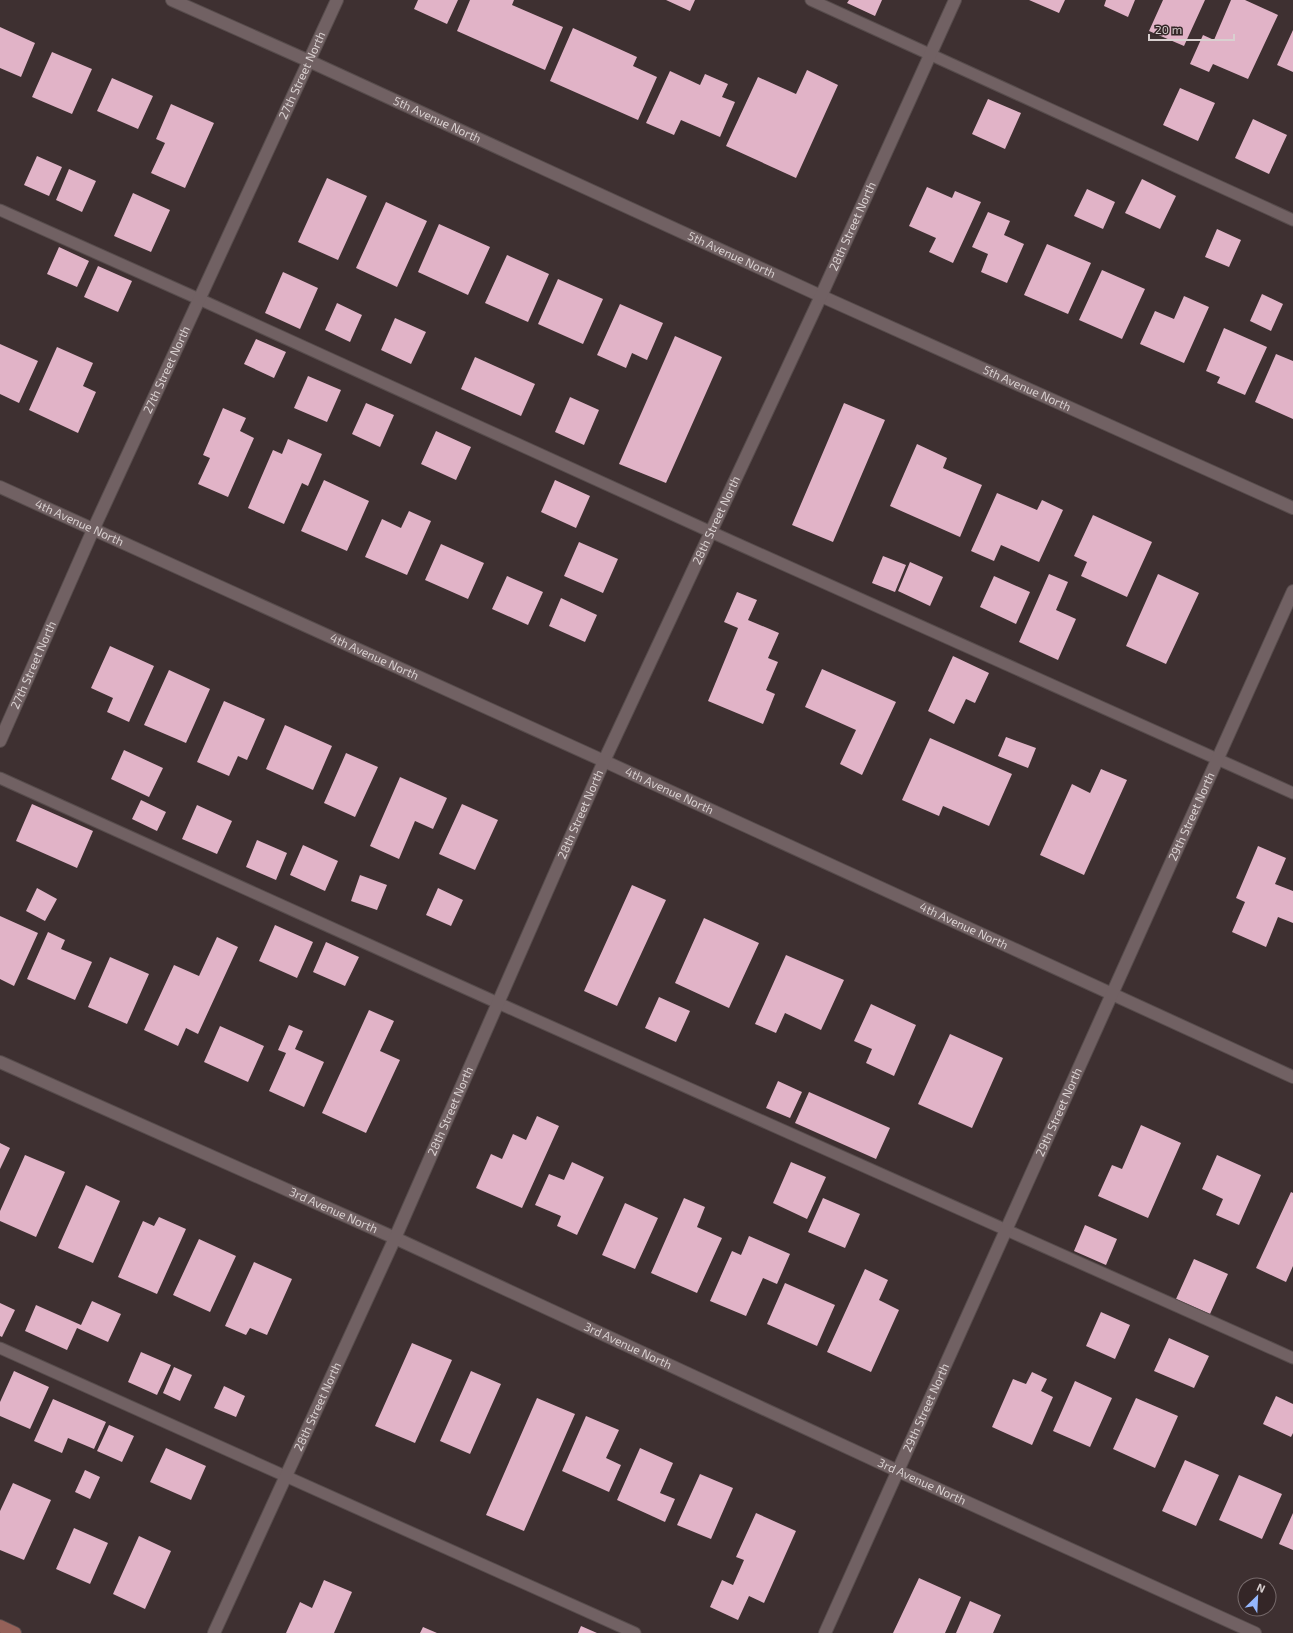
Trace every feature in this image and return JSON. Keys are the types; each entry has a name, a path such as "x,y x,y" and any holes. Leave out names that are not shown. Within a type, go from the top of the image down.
{"main road":[{"path":"0,1626 15,1633"}],"street":[{"name":"5th Avenue North","path":"172,0 309,61 821,296 1293,508"},
{"name":"27th Street North","path":"0,741 93,530 337,0"},
{"name":"28th Street North","path":"214,1633 395,1238 604,761 821,296 955,0"},
{"name":"4th Avenue North","path":"0,487 1113,993 1293,1077"},
{"name":"29th Street North","path":"825,1633 1293,591"},
{"name":"3rd Avenue North","path":"0,1062 395,1238 898,1471 1255,1633"}],"lane":[{"path":"811,0 1293,220"},
{"path":"0,210 711,532 1293,793"},
{"path":"0,778 498,1003 1293,1358"},
{"path":"0,1348 635,1633"}],"building":[{"path":"418,0 458,0 447,24 414,9"},
{"path":"470,0 514,0 512,5 563,27 545,70 457,31"},
{"path":"666,0 695,0 690,11"},
{"path":"849,0 882,0 875,16 847,3"},
{"path":"1029,0 1065,0 1059,13"},
{"path":"1106,0 1135,0 1128,17 1104,6"},
{"path":"1163,0 1205,0 1184,46 1149,31"},
{"path":"1231,0 1245,0 1278,15 1248,79 1213,64 1209,72 1190,64 1203,35 1214,40"},
{"path":"0,27 35,43 21,77 0,68"},
{"path":"573,28 637,57 633,66 657,77 638,120 550,81"},
{"path":"1293,30 1293,72 1277,65"},
{"path":"52,52 92,69 72,114 32,97"},
{"path":"807,70 838,85 796,178 726,146 758,77 796,94"},
{"path":"670,71 700,85 705,74 728,84 722,97 735,102 720,137 681,120 674,135 646,123"},
{"path":"112,78 153,96 138,129 97,111"},
{"path":"1180,88 1215,103 1198,141 1163,125"},
{"path":"988,99 1021,113 1005,149 972,134"},
{"path":"171,104 214,123 185,188 151,173 165,143 156,139"},
{"path":"1253,119 1287,135 1269,174 1235,158"},
{"path":"37,156 62,167 49,196 24,185"},
{"path":"69,169 96,181 82,212 56,200"},
{"path":"327,178 367,196 338,260 298,242"},
{"path":"1142,179 1176,196 1160,229 1125,213"},
{"path":"927,187 952,198 955,191 981,202 953,263 929,252 936,238 909,226"},
{"path":"1087,189 1115,202 1103,229 1074,216"},
{"path":"133,193 170,210 151,252 114,236"},
{"path":"386,202 427,221 397,287 356,268"},
{"path":"988,212 1010,221 1004,235 1024,244 1007,283 981,272 988,254 972,247"},
{"path":"439,224 490,247 468,295 418,272"},
{"path":"1217,229 1241,240 1229,267 1205,257"},
{"path":"1047,244 1091,263 1068,314 1024,295"},
{"path":"59,247 89,261 77,287 47,274"},
{"path":"507,255 549,274 528,322 485,303"},
{"path":"98,266 132,281 118,312 84,297"},
{"path":"1102,270 1145,289 1122,339 1079,320"},
{"path":"283,272 318,288 300,329 265,313"},
{"path":"558,279 603,299 583,344 538,324"},
{"path":"1262,294 1283,304 1271,331 1250,321"},
{"path":"1184,296 1209,307 1184,363 1140,344 1155,311 1174,319"},
{"path":"337,303 362,315 350,342 325,330"},
{"path":"620,304 663,323 647,360 632,353 626,368 597,355"},
{"path":"395,318 426,332 411,364 381,350"},
{"path":"1224,328 1267,347 1245,395 1217,383 1220,377 1206,371"},
{"path":"675,336 722,357 666,483 619,464"},
{"path":"256,339 286,352 274,378 244,364"},
{"path":"0,344 38,361 19,403 0,394"},
{"path":"57,347 93,363 83,386 96,392 78,433 29,410"},
{"path":"1276,354 1293,361 1293,419 1255,402"},
{"path":"475,357 535,384 521,416 461,389"},
{"path":"308,376 341,390 327,422 294,408"},
{"path":"570,397 599,410 584,445 555,432"},
{"path":"366,403 394,415 380,447 352,434"},
{"path":"844,403 885,420 833,542 792,525"},
{"path":"223,408 246,418 240,431 254,438 228,497 198,484 210,458 203,455"},
{"path":"436,431 471,447 456,480 421,464"},
{"path":"288,439 322,454 308,486 302,483 284,524 248,508 273,450 282,454"},
{"path":"917,444 947,458 943,468 982,485 960,537 890,506"},
{"path":"324,480 369,501 347,551 301,531"},
{"path":"555,480 590,496 576,528 541,512"},
{"path":"997,493 1037,510 1042,500 1063,510 1039,562 1001,545 994,561 971,551"},
{"path":"409,511 431,521 407,575 365,557 382,519 401,528"},
{"path":"1093,515 1152,542 1127,597 1081,576 1087,562 1074,556"},
{"path":"579,542 618,559 603,593 564,576"},
{"path":"441,544 484,563 468,599 425,580"},
{"path":"883,556 906,565 895,592 872,583"},
{"path":"910,562 943,577 930,606 898,591"},
{"path":"1049,574 1068,582 1056,610 1076,619 1058,660 1019,642"},
{"path":"1158,574 1199,593 1166,664 1126,646"},
{"path":"507,576 543,592 528,625 492,609"},
{"path":"994,576 1030,592 1016,624 980,607"},
{"path":"737,592 757,600 748,620 779,633 768,658 778,662 766,690 775,694 763,724 708,701 738,628 724,622"},
{"path":"561,598 597,615 585,642 549,626"},
{"path":"110,646 154,666 129,722 107,712 113,698 91,688"},
{"path":"953,656 989,673 975,703 966,699 954,724 928,711"},
{"path":"822,669 896,702 862,775 840,764 856,730 805,707"},
{"path":"169,670 210,689 186,743 144,725"},
{"path":"224,701 265,719 247,760 238,756 229,776 197,762"},
{"path":"285,725 332,746 313,790 266,769"},
{"path":"1006,737 1036,748 1028,768 998,756"},
{"path":"930,738 1012,774 989,826 943,806 939,816 902,800"},
{"path":"124,750 163,768 149,797 111,779"},
{"path":"346,753 378,767 355,817 324,803"},
{"path":"1101,769 1127,780 1084,875 1040,855 1072,784 1090,793"},
{"path":"400,777 447,798 433,829 415,821 399,859 370,846"},
{"path":"141,800 166,812 157,831 132,819"},
{"path":"32,804 93,831 77,868 16,841"},
{"path":"462,804 498,820 475,870 439,854"},
{"path":"197,805 232,821 217,854 182,839"},
{"path":"257,840 287,853 276,880 246,867"},
{"path":"303,845 338,861 325,891 290,875"},
{"path":"1258,846 1286,858 1275,884 1293,891 1293,923 1278,917 1266,947 1232,932 1245,902 1236,898"},
{"path":"360,875 387,885 377,910 351,901"},
{"path":"632,885 666,900 617,1006 584,991"},
{"path":"37,888 57,899 45,921 26,911"},
{"path":"438,888 463,900 451,926 426,915"},
{"path":"0,916 38,933 14,986 0,979"},
{"path":"704,918 759,943 729,1008 675,983"},
{"path":"275,925 313,942 297,978 259,961"},
{"path":"48,932 65,940 61,949 92,962 75,1000 27,979"},
{"path":"217,937 238,947 198,1034 186,1028 178,1046 144,1030 174,965 199,976"},
{"path":"326,942 359,957 345,986 313,972"},
{"path":"786,955 844,980 821,1030 785,1013 776,1033 755,1024"},
{"path":"110,957 149,974 127,1024 88,1007"},
{"path":"659,997 690,1011 676,1042 645,1028"},
{"path":"871,1004 916,1025 894,1076 866,1063 872,1049 854,1041"},
{"path":"369,1010 394,1021 380,1051 400,1060 366,1133 322,1113"},
{"path":"289,1025 303,1031 295,1049 324,1062 304,1107 269,1091 286,1053 278,1050"},
{"path":"220,1026 264,1046 248,1082 204,1062"},
{"path":"950,1034 1003,1058 972,1128 918,1104"},
{"path":"778,1081 802,1092 790,1118 766,1108"},
{"path":"809,1092 890,1128 876,1159 795,1123"},
{"path":"537,1116 559,1126 522,1208 476,1188 491,1154 502,1159 513,1134 526,1140"},
{"path":"1141,1125 1181,1143 1148,1218 1098,1196 1112,1165 1122,1169"},
{"path":"0,1143 10,1148 0,1169"},
{"path":"25,1155 65,1172 36,1237 0,1221 0,1211"},
{"path":"1217,1155 1261,1175 1239,1225 1216,1215 1223,1199 1202,1189"},
{"path":"572,1162 604,1177 577,1235 557,1226 561,1216 535,1205 549,1174 564,1180"},
{"path":"791,1162 826,1177 807,1219 773,1203"},
{"path":"86,1185 120,1201 93,1263 58,1248"},
{"path":"1291,1192 1293,1193 1293,1266 1286,1282 1256,1268"},
{"path":"684,1198 705,1207 697,1227 722,1238 697,1293 651,1273"},
{"path":"823,1198 860,1214 845,1248 808,1232"},
{"path":"625,1203 658,1218 635,1269 602,1255"},
{"path":"159,1217 186,1229 157,1294 118,1277 143,1221 154,1226"},
{"path":"1085,1225 1117,1239 1106,1265 1074,1251"},
{"path":"749,1236 790,1254 777,1284 763,1278 746,1316 710,1301 732,1251 741,1255"},
{"path":"199,1239 236,1256 210,1312 173,1295"},
{"path":"1194,1259 1228,1274 1210,1314 1176,1299"},
{"path":"254,1262 292,1279 267,1335 250,1328 246,1335 225,1326"},
{"path":"865,1269 888,1280 879,1300 899,1310 871,1372 827,1352"},
{"path":"785,1283 835,1305 817,1346 767,1324"},
{"path":"92,1301 121,1314 108,1342 77,1328 67,1350 25,1331 36,1305 81,1325"},
{"path":"0,1303 15,1310 2,1337 0,1336"},
{"path":"1101,1312 1130,1325 1115,1359 1086,1346"},
{"path":"1169,1338 1209,1356 1194,1388 1154,1371"},
{"path":"412,1343 452,1360 415,1443 375,1426"},
{"path":"141,1352 171,1365 157,1395 128,1382"},
{"path":"174,1367 192,1375 180,1401 163,1393"},
{"path":"14,1371 49,1387 30,1429 0,1416 0,1402"},
{"path":"471,1371 501,1384 470,1454 440,1441"},
{"path":"1032,1372 1047,1379 1041,1391 1053,1397 1032,1445 992,1427 1013,1379 1026,1384"},
{"path":"1075,1381 1112,1398 1090,1447 1053,1431"},
{"path":"224,1386 245,1396 236,1417 214,1408"},
{"path":"1276,1396 1293,1404 1293,1433 1291,1437 1263,1424"},
{"path":"537,1398 575,1414 524,1531 486,1515"},
{"path":"1136,1398 1178,1416 1155,1468 1113,1449"},
{"path":"53,1399 106,1422 94,1449 68,1438 62,1453 34,1441"},
{"path":"586,1416 619,1430 606,1458 621,1465 609,1492 562,1471"},
{"path":"109,1425 134,1436 122,1462 97,1451"},
{"path":"166,1448 206,1466 191,1500 150,1482"},
{"path":"640,1448 673,1463 660,1493 675,1499 665,1522 617,1500"},
{"path":"1185,1460 1219,1475 1196,1526 1162,1511"},
{"path":"85,1470 100,1477 90,1499 75,1492"},
{"path":"700,1474 733,1488 711,1539 677,1525"},
{"path":"1239,1475 1282,1494 1262,1539 1219,1520"},
{"path":"13,1483 51,1500 24,1560 0,1550 0,1511"},
{"path":"756,1513 796,1531 764,1603 749,1596 738,1620 710,1607 722,1580 733,1585 744,1560 736,1557"},
{"path":"1293,1513 1293,1550 1279,1544"},
{"path":"74,1528 108,1543 90,1584 56,1569"},
{"path":"139,1536 171,1551 145,1609 113,1594"},
{"path":"919,1578 961,1597 945,1633 893,1633"},
{"path":"324,1580 352,1592 334,1633 286,1633 300,1602 312,1608"},
{"path":"970,1601 1001,1615 993,1633 956,1633"},
{"path":"581,1626 597,1633 578,1633"},
{"path":"423,1627 437,1633 420,1633"}]}
